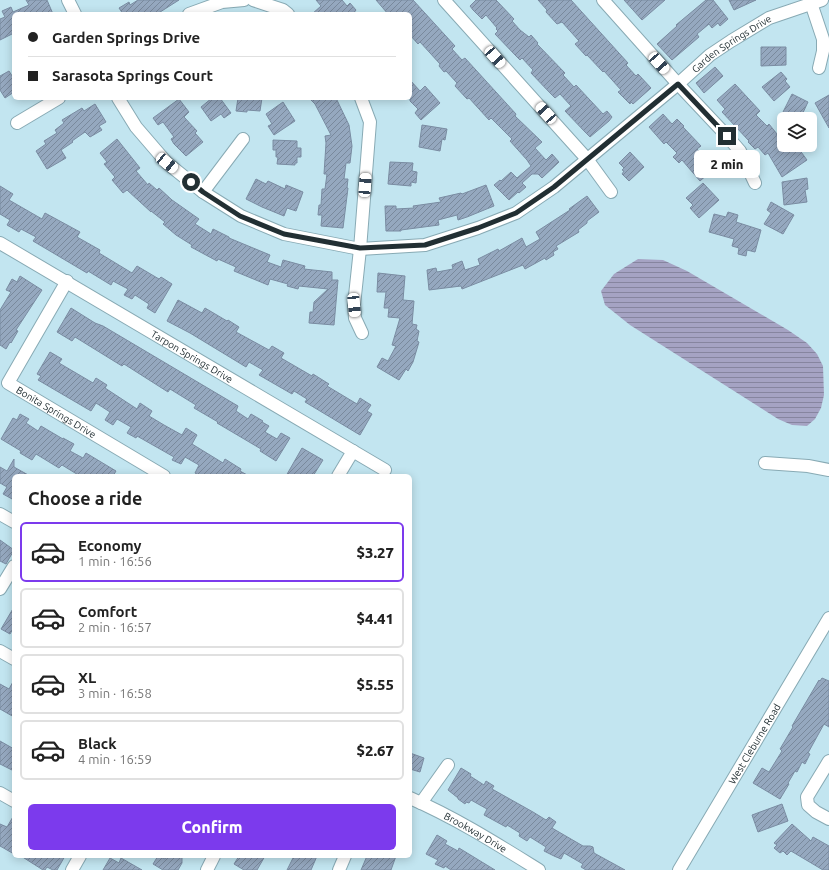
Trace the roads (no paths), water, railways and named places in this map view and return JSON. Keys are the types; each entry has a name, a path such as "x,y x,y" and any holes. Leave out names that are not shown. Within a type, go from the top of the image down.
{"street":[{"path":"68,0 74,12"},
{"path":"194,12 222,2 244,0"},
{"path":"254,0 286,12"},
{"path":"444,0 587,159 611,192"},
{"path":"603,0 740,151 755,183"},
{"path":"814,1 823,51 819,68"},
{"name":"Garden Springs Drive","path":"119,100 136,127 167,163 203,192 240,216 284,234 360,248 425,245 478,228 516,213 554,187 710,56 731,41 769,18 814,1"},
{"path":"17,123 56,100"},
{"path":"361,100 370,122 354,305 355,318 362,333"},
{"path":"203,192 243,139"},
{"name":"Tarpon Springs Drive","path":"0,243 385,470"},
{"name":"Bonita Springs Drive","path":"67,282 8,382 161,474"},
{"path":"339,474 353,451"},
{"path":"765,463 808,466 829,470"},
{"path":"0,514 12,521"},
{"path":"0,589 12,569"},
{"name":"West Cleburne Road","path":"679,870 829,618"},
{"path":"0,651 12,659"},
{"path":"829,761 807,797 808,805 816,812 829,819"},
{"path":"421,803 448,765"},
{"path":"0,792 12,799"},
{"name":"Brookway Drive","path":"412,799 442,813 484,836 539,870"},
{"path":"72,870 79,858"},
{"path":"207,870 213,858"},
{"path":"339,870 344,858"}],"water":[{"path":"638,259 663,260 687,271 788,330 807,343 817,354 823,366 824,395 821,408 815,419 807,426 792,425 778,419 630,325 605,305 601,291 614,274"}]}
